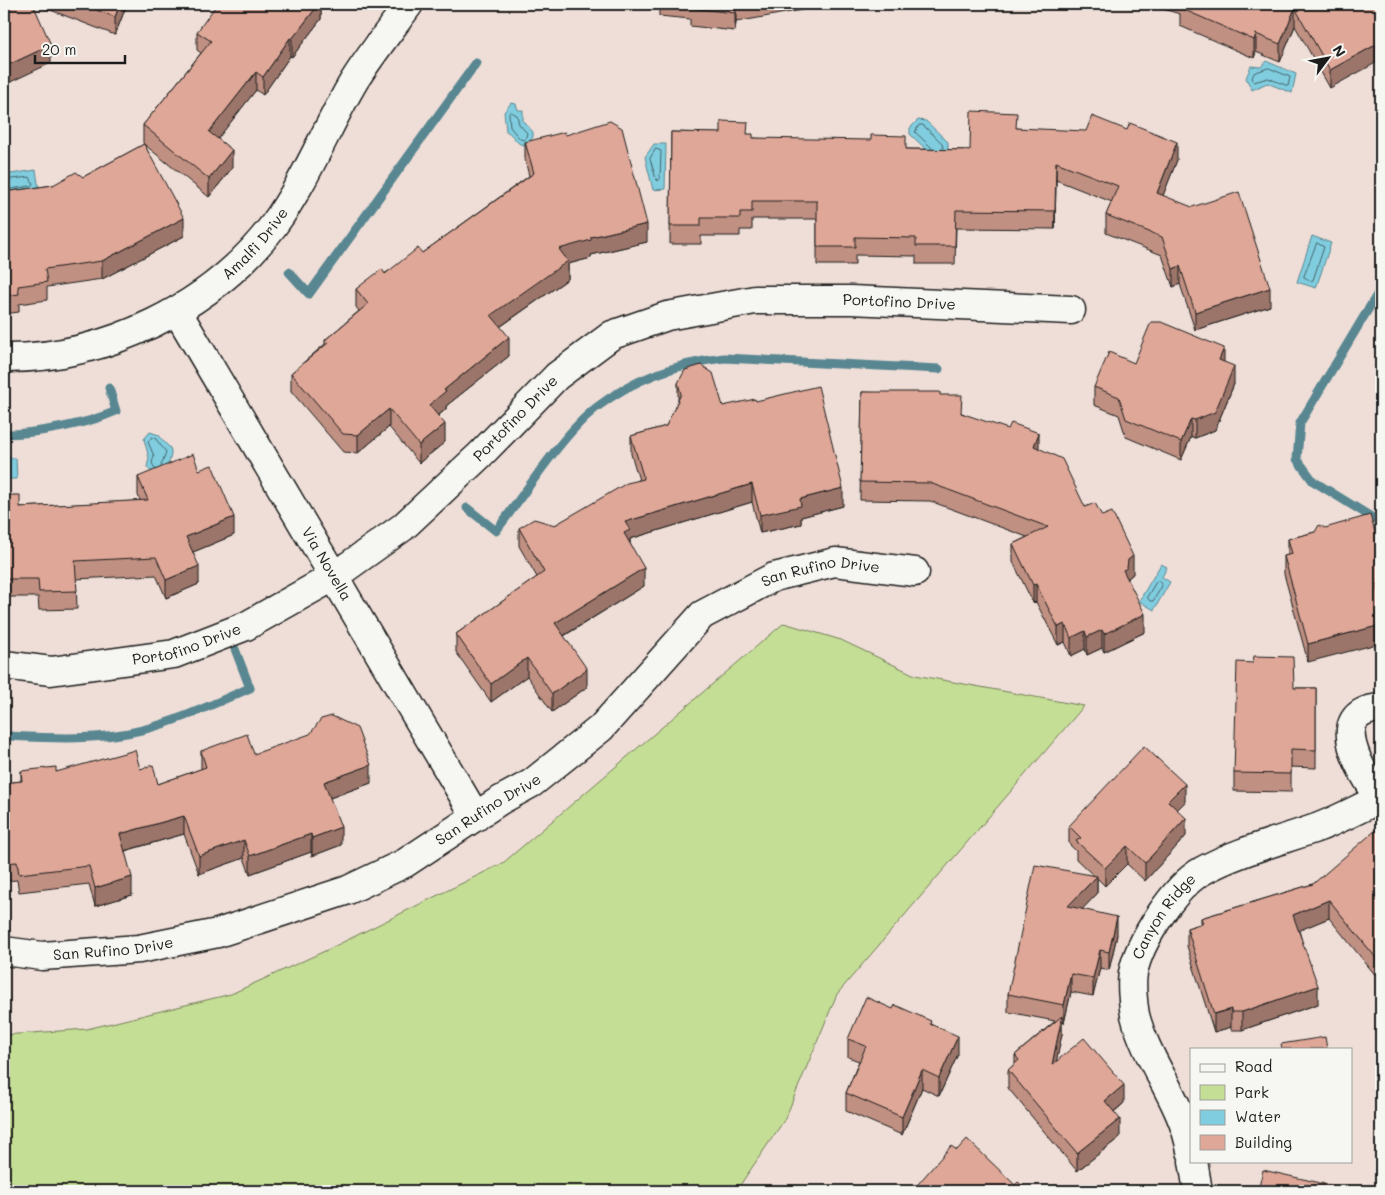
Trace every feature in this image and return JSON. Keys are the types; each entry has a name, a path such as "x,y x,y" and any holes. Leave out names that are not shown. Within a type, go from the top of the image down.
{"street":[{"name":"Amalfi Drive","path":"4,358 33,358 88,347 136,332 177,311 214,283 246,255 272,227 296,192 355,80 409,4"},
{"name":"Portofino Drive","path":"4,665 51,671 174,654 246,626 333,577 403,527 480,455 557,376 612,335 667,316 755,300 851,300 1071,310"},
{"name":"Via Novella","path":"177,311 476,817"},
{"name":"San Rufino Drive","path":"4,951 42,956 139,949 218,933 348,890 405,863 532,782 601,728 702,615 774,577 835,562 915,572"},
{"name":"Canyon Ridge","path":"1190,1148 1180,1116 1148,1051 1135,1013 1133,974 1144,943 1168,903 1200,872 1250,850 1321,826 1381,798 1360,768 1352,747 1351,729 1359,716 1372,709 1381,708"},
{"path":"1193,1162 1198,1191"}],"green space":[{"path":"784,623 841,640 915,675 1084,706 837,994 785,1119 736,1191 4,1191 4,1035 87,1029 231,994 327,950 503,863"}],"water":[{"path":"1266,61 1296,74 1292,93 1267,83 1252,90 1246,78 1251,66 1261,67"},
{"path":"511,103 516,104 518,110 523,110 523,121 533,132 533,137 527,145 520,144 506,131 504,112"},
{"path":"918,120 926,121 948,142 948,153 934,157 910,134 910,128"},
{"path":"654,144 666,144 665,189 653,190 645,157"},
{"path":"36,170 39,190 4,196 4,175"},
{"path":"1312,236 1331,243 1316,288 1297,282"},
{"path":"150,432 159,435 170,448 171,454 166,473 154,475 147,467 149,458 144,439"},
{"path":"4,458 16,458 17,479 4,479"},
{"path":"1161,564 1167,567 1162,577 1170,582 1154,610 1139,601"}],"building":[{"path":"4,4 33,4 51,45 4,67 5,37"},
{"path":"81,4 120,4 115,17"},
{"path":"217,4 319,4 292,39 290,38 263,77 256,72 209,132 232,150 209,179 143,125 211,41 197,32"},
{"path":"690,4 736,4 735,13 690,8"},
{"path":"1182,4 1381,4 1381,42 1330,70 1295,8 1280,44 1256,34 1254,40 1180,8"},
{"path":"971,111 1017,113 1016,128 1086,131 1092,116 1127,130 1130,123 1177,142 1157,193 1192,207 1239,192 1270,288 1195,312 1180,266 1173,269 1162,237 1106,215 1118,186 1056,162 1055,211 956,210 955,246 916,246 916,238 855,237 855,247 817,247 817,201 752,201 752,212 740,212 740,218 701,218 701,226 670,226 671,132 721,133 721,121 748,122 747,134 753,134 753,138 871,140 871,135 906,136 906,149 970,150"},
{"path":"610,121 622,128 647,224 591,237 591,240 559,249 568,261 491,315 509,337 444,390 446,391 429,405 445,424 419,445 389,409 358,435 343,434 291,373 328,343 325,340 368,304 356,289 382,269 385,274 418,248 422,253 534,173 525,142 565,132 566,135"},
{"path":"144,144 184,218 102,261 45,269 47,282 18,286 19,294 4,296 4,192 53,185 76,172 83,177"},
{"path":"1151,322 1161,322 1224,348 1219,360 1234,366 1215,412 1195,420 1191,419 1181,442 1126,419 1119,397 1094,387 1109,352 1134,363"},
{"path":"701,365 713,373 723,406 755,399 756,401 818,386 843,488 800,499 801,506 760,515 752,484 625,522 630,530 624,533 644,568 555,623 587,669 552,694 527,658 491,684 456,634 544,572 519,528 534,519 555,525 627,483 644,479 631,436 666,426 681,394 678,383 685,370"},
{"path":"862,392 940,392 940,395 962,395 961,413 1008,429 1011,423 1039,433 1034,446 1062,459 1085,507 1095,503 1102,516 1112,512 1133,556 1128,560 1127,568 1123,570 1145,614 1104,634 1102,630 1087,637 1085,631 1071,638 1065,624 1058,627 1036,584 1033,585 1013,544 1048,527 930,483 860,482"},
{"path":"193,454 199,470 212,465 234,517 186,537 199,566 166,580 156,557 75,561 77,591 39,592 38,579 4,579 4,495 20,495 20,507 148,500 138,477"},
{"path":"1370,515 1375,532 1381,530 1381,583 1377,584 1381,601 1381,625 1308,644 1284,556 1292,554 1288,539 1315,532 1319,525 1325,528"},
{"path":"1254,656 1293,657 1294,688 1316,688 1316,750 1291,749 1291,774 1234,773 1237,662 1253,663"},
{"path":"332,716 357,728 371,765 324,782 341,827 312,838 311,834 250,856 244,840 199,856 184,816 120,834 132,877 95,888 89,866 19,874 17,862 4,863 4,783 22,781 21,771 56,767 56,772 135,750 140,769 153,765 158,784 206,767 201,751 247,734 254,754 310,734 321,719"},
{"path":"1144,746 1185,784 1168,801 1186,818 1145,863 1127,846 1105,868 1076,841 1081,838 1069,826"},
{"path":"1377,829 1381,834 1381,964 1329,900 1293,915 1318,986 1242,1012 1231,1012 1231,1009 1214,1014 1187,928 1203,923 1201,918 1313,884"},
{"path":"1035,865 1097,876 1068,906 1117,917 1109,952 1100,950 1093,978 1071,974 1064,1005 1008,994"},
{"path":"866,997 893,1009 895,1005 931,1021 930,1024 958,1036 939,1078 922,1070 902,1117 846,1093 866,1046 848,1039"},
{"path":"1062,1016 1052,1065 1084,1038 1124,1085 1105,1101 1120,1119 1077,1153 1008,1070 1019,1060 1015,1055"},
{"path":"1325,1037 1327,1048 1282,1048 1281,1044"},
{"path":"967,1139 1015,1185 1018,1182 1029,1191 912,1191 951,1146 957,1150"},
{"path":"1263,1170 1356,1191 1258,1191"}],"waterway":[{"path":"289,272 309,294 476,63"},
{"path":"1381,288 1300,423 1297,459 1313,481 1381,523"},
{"path":"467,508 496,531 570,433 597,407 626,388 674,368 724,358 939,369"},
{"path":"4,434 17,434 61,427 91,420 116,411 109,388"},
{"path":"4,736 73,738 108,736 142,730 183,717 250,688 235,649"}]}
